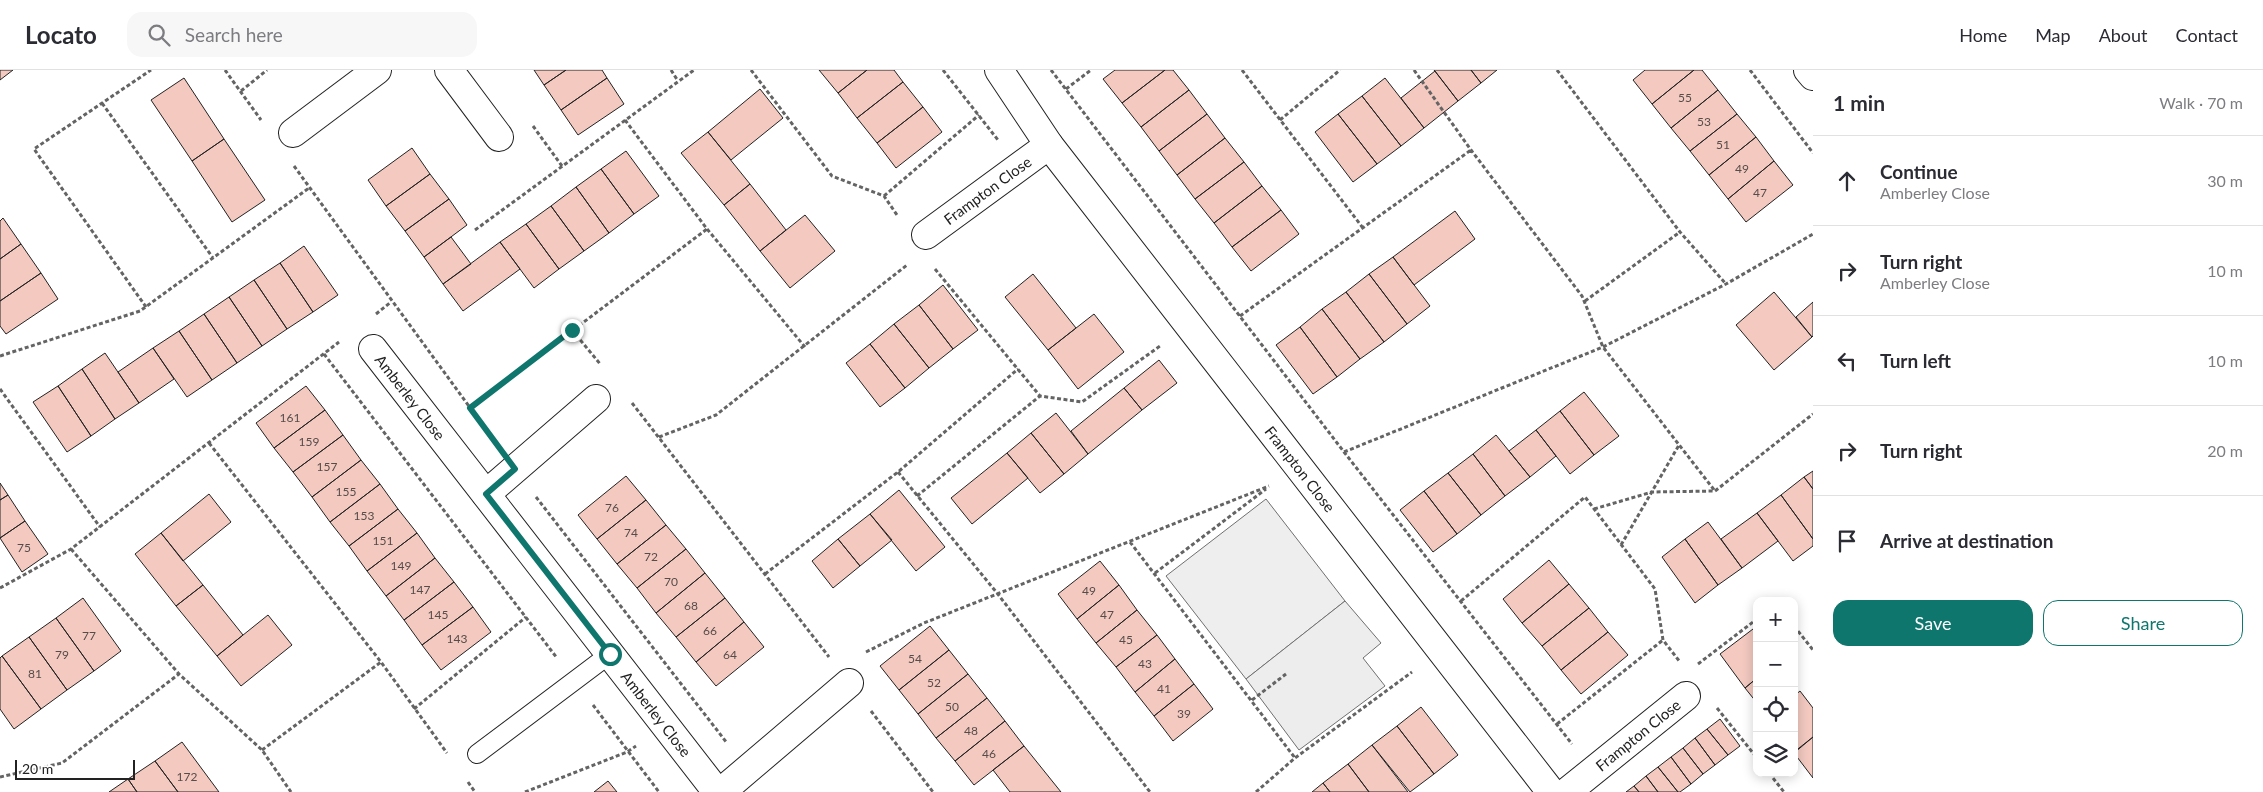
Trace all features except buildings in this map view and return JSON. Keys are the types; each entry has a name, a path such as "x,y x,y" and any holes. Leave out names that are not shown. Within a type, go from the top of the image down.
{"street":[{"path":"293,133 377,70"},
{"path":"449,70 499,138"},
{"name":"Frampton Close","path":"999,70 1049,145 1551,792"},
{"path":"1808,70 1813,76"},
{"name":"Frampton Close","path":"926,235 1049,145"},
{"name":"Amberley Close","path":"373,349 719,792 747,770 843,675"},
{"path":"486,494 596,399"},
{"name":"Frampton Close","path":"1568,792 1594,771 1699,698"}],"lane":[{"path":"478,754 610,654"}],"path":[{"path":"146,307 34,149 151,70"},
{"path":"225,70 264,124"},
{"path":"241,91 267,70"},
{"path":"671,70 678,81"},
{"path":"474,230 694,70"},
{"path":"751,70 832,176 884,196 900,219"},
{"path":"1051,70 1344,452 1594,771"},
{"path":"1066,89 1090,70"},
{"path":"1242,70 1363,228"},
{"path":"1280,120 1340,70"},
{"path":"1414,70 1471,150 1585,301 1603,347 1715,492"},
{"path":"1557,70 1680,232 1726,284"},
{"path":"1750,70 1813,153"},
{"path":"102,103 213,258"},
{"path":"884,196 978,115"},
{"path":"625,120 707,229 805,347"},
{"path":"1240,316 1471,150"},
{"path":"292,164 391,302 515,469 747,770"},
{"path":"0,356 146,307 309,188"},
{"path":"470,408 707,229"},
{"path":"1585,301 1680,232"},
{"path":"1344,452 1603,347 1726,284 1813,234"},
{"path":"658,436 716,414 805,347 908,265"},
{"path":"935,268 1040,396 1082,402 1160,346"},
{"path":"369,320 391,302"},
{"path":"572,330 603,368"},
{"path":"0,588 71,549 346,337"},
{"path":"324,354 575,680 658,792"},
{"path":"765,574 898,472 1018,369"},
{"path":"0,389 100,527"},
{"path":"917,496 1040,396"},
{"path":"628,398 933,792"},
{"path":"1594,509 1652,492 1715,492 1813,414"},
{"path":"209,443 381,662 448,754"},
{"path":"1621,545 1679,445"},
{"path":"1155,573 1298,464"},
{"path":"898,472 997,593 1150,792"},
{"path":"843,675 924,623 1270,486"},
{"path":"1461,601 1585,497 1655,589 1663,640 1682,664"},
{"path":"1130,542 1295,758"},
{"path":"71,549 179,674 262,750 291,792"},
{"path":"414,709 526,617"},
{"path":"1695,666 1753,622"},
{"path":"1798,631 1813,650"},
{"path":"1557,724 1663,640"},
{"path":"262,750 381,662"},
{"path":"1256,792 1295,758 1412,672"},
{"path":"0,777 62,763 179,674"},
{"path":"1252,700 1286,674"},
{"path":"1699,698 1753,754"},
{"path":"525,792 627,752 667,727"},
{"path":"464,777 475,792"},
{"path":"1772,777 1784,792"}],"shaded area":[{"path":"1266,499 1345,601 1246,679 1166,576"},
{"path":"1345,601 1381,643 1363,658 1385,686 1299,750 1246,679"}],"route":[{"path":"572,330 470,408 515,469 486,494 610,654"}]}
